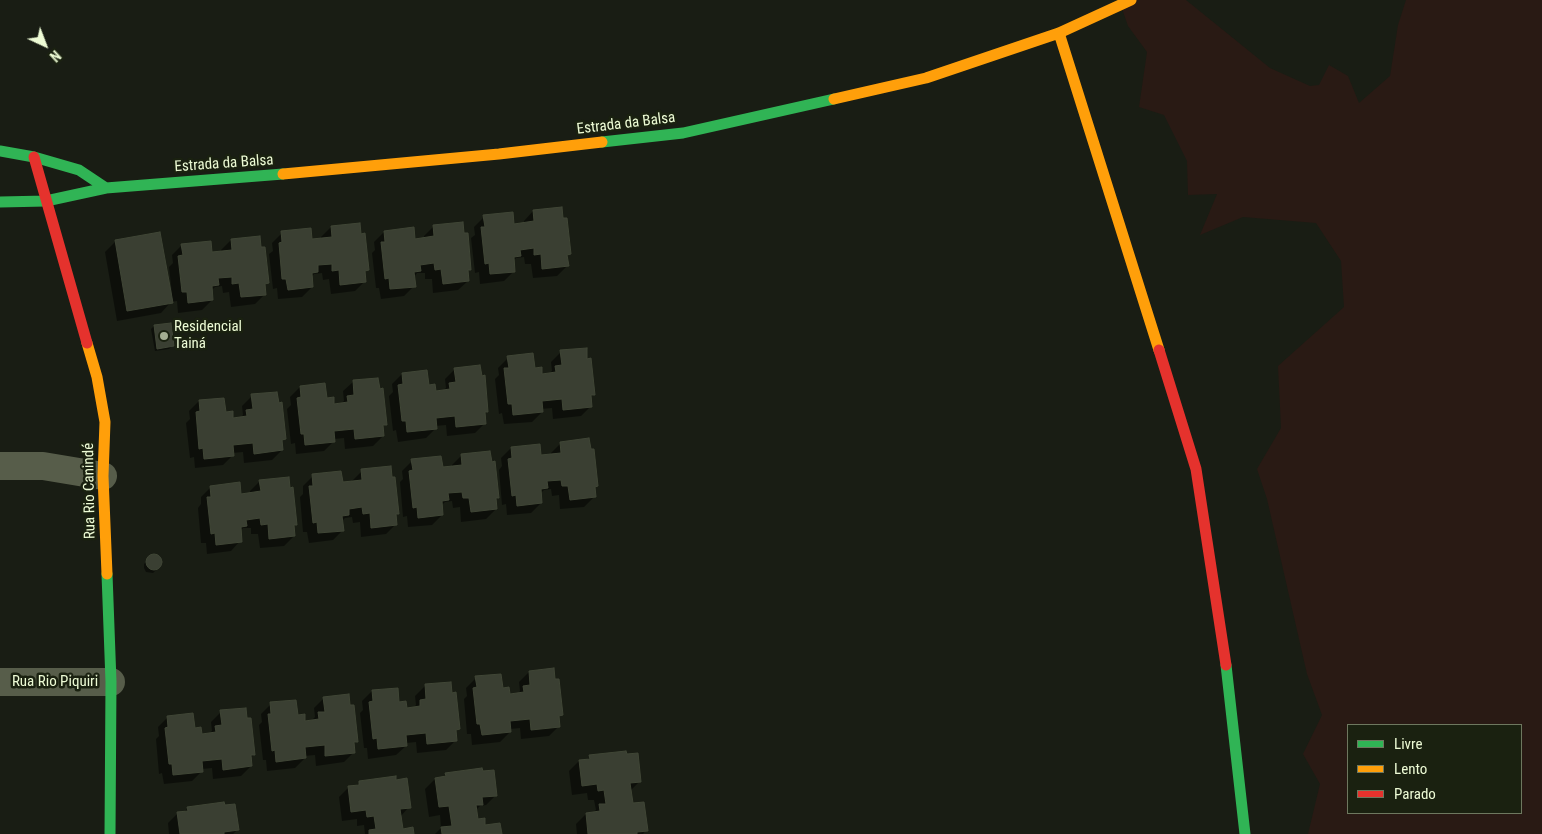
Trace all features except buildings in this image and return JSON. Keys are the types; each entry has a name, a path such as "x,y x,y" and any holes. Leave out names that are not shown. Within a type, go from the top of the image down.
{"street":[{"name":"Estrada da Balsa","path":"0,202 46,202 106,188 284,174 683,133 926,78 1059,33 1131,0"},
{"path":"1059,33 1196,468 1224,646 1245,834"},
{"path":"0,151 34,157 79,170 106,188"},
{"name":"Rua Rio Canindé","path":"34,157 97,377 105,422 102,476 111,682 110,834"},
{"path":"0,466 43,466 102,476"},
{"name":"Rua Rio Piquiri","path":"0,682 111,682"}],"shaded area":[{"path":"1119,0 1186,0 1270,68 1310,86 1319,85 1329,65 1348,76 1359,103 1390,76 1398,25 1406,0 1542,0 1542,834 1308,834 1320,784 1303,754 1322,715 1307,674 1267,499 1257,469 1281,428 1278,366 1344,307 1341,261 1316,223 1243,217 1200,235 1217,194 1188,195 1187,161 1164,115 1139,107 1147,52 1128,26"}],"traffic: fast":[{"path":"602,142 683,133 834,99"},
{"path":"0,151 34,157 79,170 106,188"},
{"path":"0,202 46,201 106,188 283,174"},
{"path":"107,574 111,682 110,834"},
{"path":"1226,665 1245,834"}],"traffic: slow":[{"path":"834,99 926,78 1059,33 1131,0"},
{"path":"1059,33 1159,350"},
{"path":"283,174 499,154 602,142"},
{"path":"87,343 97,377 105,422 103,476 107,574"}],"traffic: jam":[{"path":"34,157 87,343"},
{"path":"1159,350 1196,469 1226,665"}],"place":[{"name":"Residencial Tainá","path":"164,336"}]}
